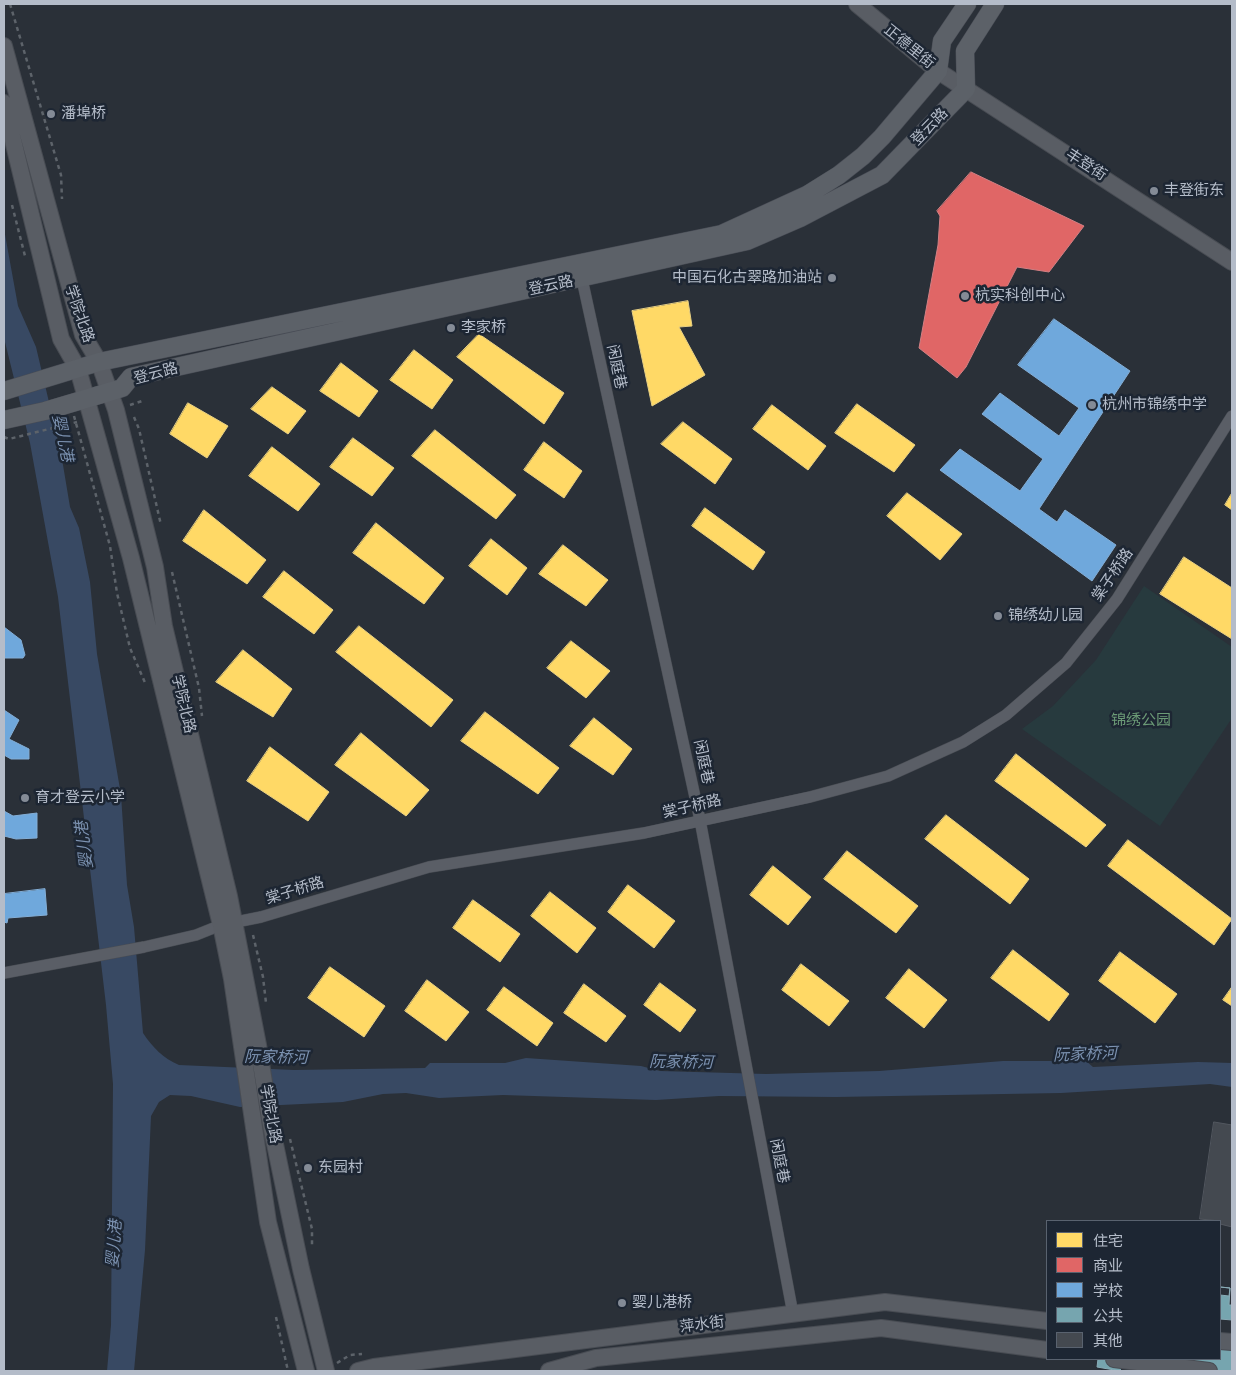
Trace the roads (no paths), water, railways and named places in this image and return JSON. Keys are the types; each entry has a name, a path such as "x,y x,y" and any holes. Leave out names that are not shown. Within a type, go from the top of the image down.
{"main road":[{"name":"正德里街","path":"857,4 938,71"},
{"path":"938,71 942,41 967,4"},
{"path":"966,89 965,51 994,4"},
{"name":"学院北路","path":"4,46 83,335 99,362 116,410 155,567 164,626 228,924 232,980 268,1222 306,1371"},
{"name":"丰登街","path":"938,71 1232,262"},
{"name":"登云路","path":"4,392 99,362 722,234 807,195 839,175 882,137 938,71"},
{"name":"登云路","path":"4,420 45,411 122,388 131,377 582,279 747,241 800,218 882,175 966,89"},
{"name":"学院北路","path":"4,103 61,339 78,369 78,402 131,558 228,924 258,1045 271,1125 301,1269 331,1365"},
{"name":"萍水街","path":"358,1371 885,1302 1046,1321"},
{"name":"萍水街","path":"549,1371 596,1358 881,1328 1046,1350"},
{"path":"1122,1360 1209,1371"}],"street":[{"name":"闲庭巷","path":"582,279 700,820 793,1314"},
{"name":"棠子桥路","path":"4,973 144,947 196,934 228,924 261,917 429,866 644,833 810,797 888,776 963,742 1006,715 1066,663 1117,599 1232,416"}],"water":[{"name":"婴儿港","path":"4,229 18,306 36,347 61,453 70,507 79,528 90,582 97,654 121,795 127,885 134,927 143,1033 163,1056 179,1065 294,1070 425,1068 430,1063 505,1063 526,1058 641,1066 660,1071 766,1074 879,1071 1003,1061 1086,1061 1093,1067 1198,1062 1232,1063 1232,1087 1210,1084 1061,1093 836,1097 719,1096 656,1100 503,1095 439,1098 406,1093 383,1094 343,1102 240,1107 191,1096 170,1095 159,1102 151,1116 145,1250 134,1371 107,1371 111,1325 113,1084 106,1005 58,597 30,443 4,338"}],"place":[{"name":"潘埠桥","path":"51,114"},
{"name":"丰登街东","path":"1154,191"},
{"name":"中国石化古翠路加油站","path":"832,278"},
{"name":"杭实科创中心","path":"965,296"},
{"name":"李家桥","path":"451,328"},
{"name":"杭州市锦绣中学","path":"1092,405"},
{"name":"锦绣幼儿园","path":"998,616"},
{"name":"育才登云小学","path":"25,798"},
{"name":"东园村","path":"308,1168"},
{"name":"婴儿港桥","path":"622,1303"}],"park label":[{"name":"锦绣公园","path":"1141,721"}],"water label":[{"name":"阮家桥河","path":"1085,1055"},
{"name":"阮家桥河","path":"276,1058"},
{"name":"阮家桥河","path":"681,1063"}]}
